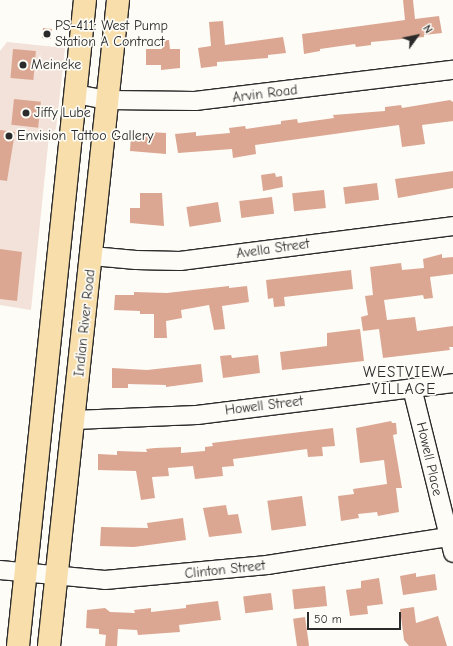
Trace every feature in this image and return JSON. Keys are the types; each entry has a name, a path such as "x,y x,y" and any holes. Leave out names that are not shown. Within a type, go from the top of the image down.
{"main road":[{"path":"18,646 85,0"},
{"name":"Indian River Road","path":"49,646 92,256 118,0"}],"street":[{"name":"Arvin Road","path":"76,94 108,100 151,102 231,98 453,70"},
{"name":"Avella Street","path":"92,256 136,260 186,260 453,226"},
{"name":"Howell Street","path":"74,420 197,414 453,383"},
{"name":"Howell Place","path":"412,388 451,545"},
{"name":"Clinton Street","path":"0,570 56,577 105,580 185,574 356,553 451,545"}],"shaded area":[{"path":"7,42 65,48 56,129 49,136 31,310 0,305 0,51"}],"building":[{"path":"403,0 413,0 415,19 439,16 442,33 424,35 424,37 371,42 371,45 356,47 355,44 320,49 320,51 304,54 302,34 405,20"},
{"path":"223,21 225,45 283,37 286,53 268,55 268,58 217,62 217,66 201,68 198,48 211,46 209,22"},
{"name":"PS-411: West Pump Station A Contract","path":"43,28 52,29 51,39 42,38"},
{"path":"162,40 169,40 170,49 180,49 180,68 161,70 161,65 146,65 146,49 162,49"},
{"name":"Meineke","path":"13,49 36,51 33,80 10,78"},
{"name":"Jiffy Lube","path":"14,99 41,102 38,128 11,125"},
{"path":"450,100 453,102 453,121 422,125 425,144 402,147 399,125 255,145 256,154 233,158 232,149 178,153 175,134 196,132 196,136 230,133 229,128 245,126 246,129 281,124 281,121 297,119 298,123 334,118 333,115 385,111 385,107 401,105 402,108"},
{"path":"0,130 15,132 7,181 0,180"},
{"path":"151,132 166,133 166,154 130,151 131,135 151,136"},
{"path":"453,171 453,188 398,198 395,179"},
{"path":"275,173 276,177 282,176 283,187 263,191 261,175"},
{"path":"377,183 379,200 345,204 343,187"},
{"path":"324,190 326,208 294,211 292,193"},
{"path":"140,193 162,193 164,226 130,223 130,208 140,208"},
{"path":"272,197 274,214 241,218 239,201"},
{"path":"218,202 221,222 190,227 186,207"},
{"path":"0,249 22,252 17,301 0,299"},
{"path":"442,254 442,258 453,257 453,274 430,277 433,298 424,299 423,295 384,300 387,320 415,317 417,331 453,326 453,347 449,347 450,350 383,358 379,329 363,331 361,317 368,315 365,296 373,295 370,267 401,263 402,270 424,268 423,259"},
{"path":"351,270 353,289 284,297 285,306 274,307 273,298 268,299 266,280"},
{"path":"229,286 229,288 247,286 249,302 222,306 225,329 214,330 209,305 181,310 182,318 166,321 167,338 154,338 154,314 140,314 140,311 114,310 115,295 134,295 134,292 167,293"},
{"path":"360,329 364,361 282,370 280,352 327,346 327,333"},
{"path":"231,355 232,358 258,355 260,373 223,378 220,356"},
{"path":"201,364 203,382 166,387 166,385 128,384 128,388 112,388 112,368 147,370"},
{"path":"391,421 392,423 396,423 397,434 393,435 402,488 396,488 399,512 378,516 377,512 358,514 359,518 341,521 338,496 354,494 353,489 387,484 384,460 360,463 356,428"},
{"path":"333,428 335,446 322,447 323,456 308,457 307,449 233,459 234,466 222,467 223,476 195,479 193,466 168,468 169,476 152,477 155,498 141,500 136,471 98,470 98,454 117,455 117,451 147,452 146,449 181,447 181,453 205,451 205,447 213,446 212,443"},
{"path":"302,496 306,526 272,531 267,501"},
{"path":"226,505 228,515 238,514 242,533 209,537 203,508"},
{"path":"183,518 186,540 134,547 100,546 101,527 148,528 147,523"},
{"path":"416,573 416,577 435,574 437,590 403,595 400,576"},
{"path":"379,578 383,604 367,606 368,614 350,616 346,590 361,588 361,581"},
{"path":"325,586 327,606 294,609 292,589"},
{"path":"271,593 273,610 245,613 243,596"},
{"path":"218,601 221,620 179,625 180,632 138,635 137,630 118,629 117,646 105,646 106,635 99,634 99,629 86,628 87,610 105,608 110,612 135,613 134,610 151,608 151,612 186,608 186,605"},
{"path":"414,607 416,623 438,616 447,646 409,646 404,640 400,609"},
{"path":"305,617 309,646 297,646 293,619"}],"place":[{"name":"PS-411: West Pump Station A Contract","path":"47,34"},
{"name":"Meineke","path":"23,65"},
{"name":"Jiffy Lube","path":"26,113"},
{"name":"Envision Tattoo Gallery","path":"9,136"}],"district":[{"name":"WESTVIEW VILLAGE","path":"404,380"}]}
